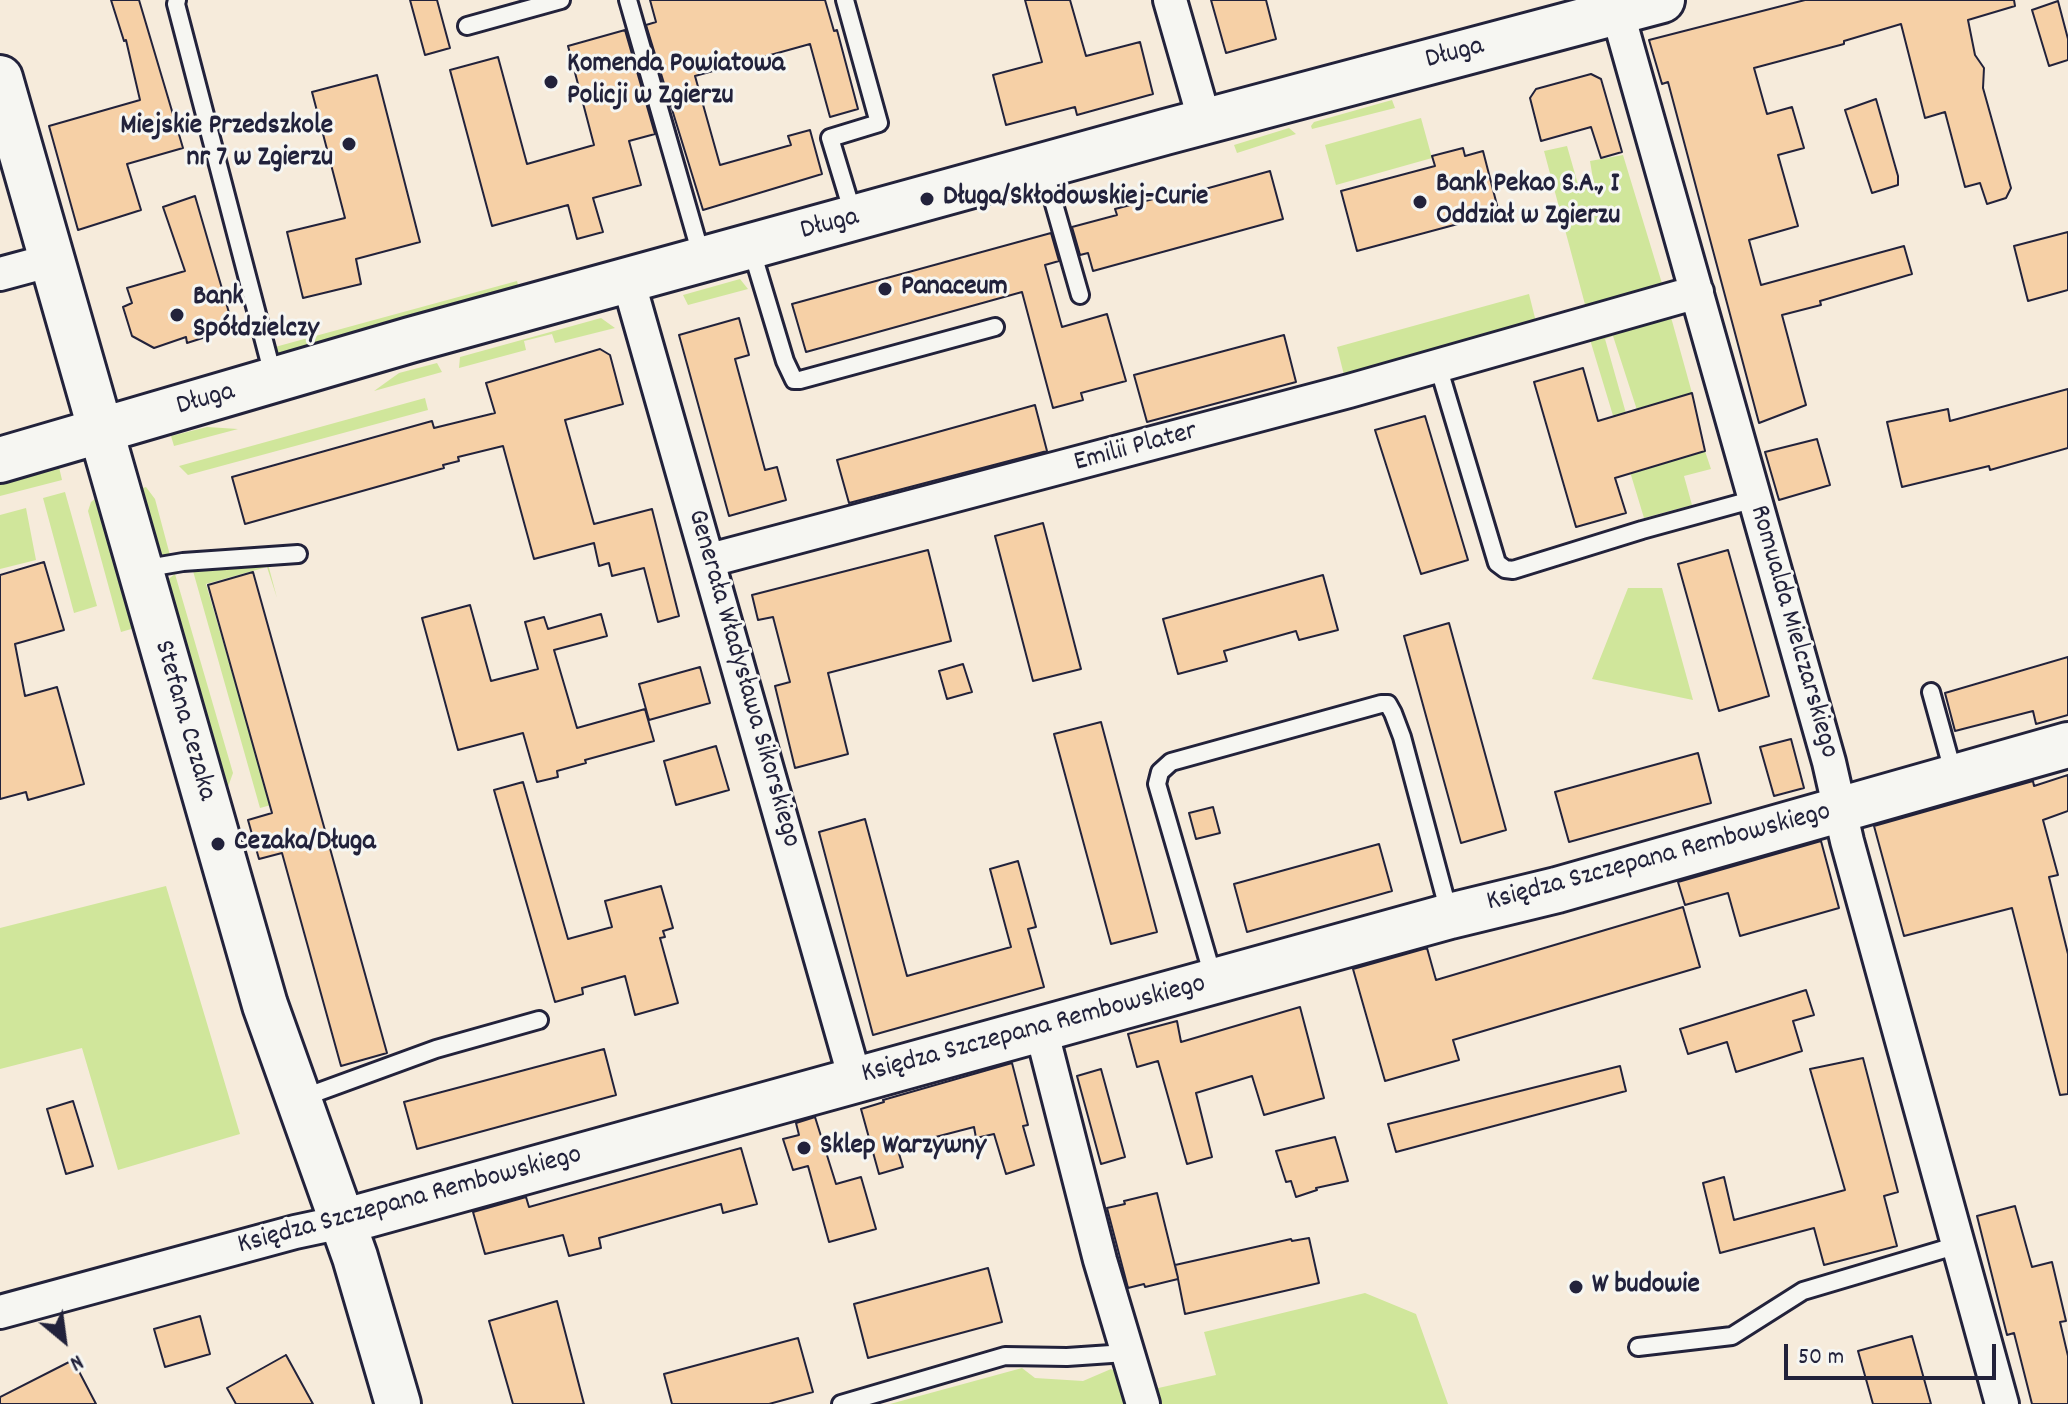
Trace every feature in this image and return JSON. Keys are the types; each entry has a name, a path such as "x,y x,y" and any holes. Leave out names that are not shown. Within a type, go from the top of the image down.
{"street":[{"path":"1170,0 1205,122"},
{"name":"Długa","path":"0,460 410,340 1615,6 1662,0"},
{"name":"Romualda Mielczarskiego","path":"1615,6 1755,499 2002,1404"},
{"name":"Stefana Cezaka","path":"0,78 265,1005 355,1257 398,1404"},
{"path":"0,274 52,260"},
{"name":"Generała Władysława Sikorskiego","path":"628,280 855,1079"},
{"name":"Emilii Plater","path":"710,560 1138,449 1697,292"},
{"name":"Księdza Szczepana Rembowskiego","path":"0,1312 342,1222 1450,916 1557,890 2068,745"},
{"path":"1041,1029 1126,1353 1143,1404"}],"lane":[{"path":"177,0 275,381"},
{"path":"467,26 561,0"},
{"path":"628,0 702,260"},
{"path":"845,0 879,123 830,138 854,219"},
{"path":"1043,167 1080,295"},
{"path":"751,247 785,361 794,380 995,327"},
{"path":"1438,366 1497,563 1505,569 1513,570 1755,499"},
{"path":"140,569 183,562 298,554"},
{"path":"1931,692 1954,776"},
{"path":"1215,982 1157,784 1160,772 1171,762 1388,704 1402,737 1450,916"},
{"path":"299,1100 436,1049 539,1020"},
{"path":"1638,1347 1732,1336 1803,1291 1958,1245"},
{"path":"841,1404 1005,1356 1067,1357 1126,1353"}],"green space":[{"path":"1392,100 1395,108 1312,129 1314,122"},
{"path":"1421,118 1432,158 1336,185 1325,145"},
{"path":"1289,128 1296,134 1237,153 1234,145"},
{"path":"1567,146 1579,188 1594,185 1590,161 1623,155 1664,290 1587,312 1544,151"},
{"path":"740,279 748,289 688,305 683,295"},
{"path":"517,281 520,293 279,359 275,347"},
{"path":"1529,294 1537,326 1345,379 1337,347"},
{"path":"1669,310 1692,393 1637,410 1613,336 1605,339 1642,470 1705,451 1711,469 1684,476 1692,505 1644,518 1588,333"},
{"path":"601,318 615,328 555,343 552,334 524,341 526,350 459,368 460,357"},
{"path":"437,363 442,372 374,391 399,373"},
{"path":"425,398 428,410 188,475 179,466"},
{"path":"207,427 238,429 174,446 171,436"},
{"path":"59,467 62,480 0,496 0,483"},
{"path":"146,487 155,499 171,559 154,553 136,490"},
{"path":"65,492 97,606 74,613 43,498"},
{"path":"100,495 138,627 121,632 88,511 91,502"},
{"path":"26,508 36,560 0,569 0,515"},
{"path":"268,564 277,598 267,567 206,584 271,805 260,808 193,571"},
{"path":"175,574 233,773 224,798 163,583"},
{"path":"1628,588 1662,588 1693,700 1592,679"},
{"path":"166,886 240,1134 118,1170 82,1048 0,1069 0,928"},
{"path":"1365,1293 1416,1314 1448,1404 1159,1404 1154,1389 1216,1375 1204,1332"},
{"path":"1022,1368 1035,1378 1083,1381 1111,1369 1128,1378 1136,1404 890,1404"}],"building":[{"path":"111,0 139,0 183,148 127,164 141,210 78,230 49,126 140,100 126,40"},
{"path":"410,0 437,0 450,48 425,55"},
{"path":"650,0 825,0 834,31 837,30 858,109 830,117 810,44 695,76 720,165 791,145 788,136 810,130 822,174 703,210 646,25 656,22"},
{"path":"1025,0 1070,0 1086,56 1140,42 1153,94 1077,115 1075,107 1006,125 993,75 1042,62"},
{"path":"1211,0 1266,0 1276,39 1226,53"},
{"path":"1805,0 2014,0 2015,6 1968,20 1975,55 1984,68 1983,88 2011,188 2006,198 1987,204 1980,183 1965,187 1945,112 1925,118 1901,24 1844,41 1844,44 1754,68 1767,114 1792,107 1804,148 1778,155 1798,226 1749,240 1761,285 1904,246 1912,274 1782,315 1806,405 1759,423 1668,82 1662,84 1649,40"},
{"path":"2058,1 2068,39 2068,60 2049,66 2032,10"},
{"path":"625,30 655,134 629,141 641,185 593,198 603,232 577,239 568,205 492,226 450,70 498,57 527,164 594,145 568,46"},
{"path":"1591,74 1601,79 1622,152 1601,158 1591,127 1541,141 1530,98 1536,89"},
{"path":"377,75 420,242 356,259 361,284 303,298 287,232 345,218 312,92"},
{"path":"1876,99 1898,185 1872,193 1845,110"},
{"name":"Bank Pekao S.A., I Oddział w Zgierzu","path":"1463,148 1465,156 1483,151 1499,213 1357,251 1341,191 1435,166 1432,156"},
{"path":"1270,171 1283,219 1093,271 1088,253 1080,255 1072,227 1117,215 1115,209 1157,198 1158,202"},
{"path":"195,196 232,323 207,330 209,336 187,343 186,337 154,348 132,336 123,307 132,303 127,288 185,271 163,207"},
{"path":"2068,232 2068,290 2028,301 2014,246"},
{"path":"1051,233 1059,261 1045,265 1062,327 1107,314 1126,381 1081,393 1083,400 1053,408 1022,292 806,352 792,304"},
{"path":"739,318 749,355 735,359 765,470 777,467 786,500 729,516 679,335"},
{"path":"1284,335 1296,382 1147,422 1134,375"},
{"path":"600,349 610,355 623,404 565,420 594,524 652,509 679,616 658,622 644,568 612,576 609,563 599,566 594,543 534,559 503,446 458,457 459,461 443,465 444,468 245,524 232,477 432,421 434,428 495,413 486,383"},
{"path":"1583,368 1598,421 1692,393 1705,451 1615,478 1626,513 1576,527 1534,382"},
{"path":"2068,389 2068,448 1990,470 1989,466 1902,487 1887,422 1948,409 1950,421"},
{"path":"1035,405 1047,451 849,503 837,460"},
{"path":"1425,416 1468,560 1421,574 1375,430"},
{"path":"1817,439 1830,485 1779,500 1765,452"},
{"path":"1043,523 1081,669 1033,681 995,536"},
{"path":"928,550 951,641 828,673 848,754 795,768 775,686 790,682 773,617 758,620 752,595"},
{"path":"1728,550 1769,696 1719,711 1678,564"},
{"path":"44,562 64,630 15,644 25,696 57,687 84,784 28,800 26,792 0,799 0,575"},
{"path":"253,572 387,1053 341,1066 282,853 259,859 248,820 272,813 208,585"},
{"path":"1323,575 1338,630 1299,640 1296,631 1224,651 1227,661 1178,674 1163,619"},
{"path":"470,605 491,681 538,669 525,622 544,617 548,629 601,614 607,636 554,650 577,728 645,709 654,741 585,760 586,763 557,771 558,777 537,782 523,733 458,750 422,618"},
{"path":"1449,623 1506,830 1461,843 1404,636"},
{"path":"2068,657 2068,715 2036,724 2033,711 1955,731 1945,693"},
{"path":"963,664 972,692 947,699 939,671"},
{"path":"700,667 710,703 649,720 639,684"},
{"path":"1101,722 1157,932 1111,944 1054,734"},
{"path":"1791,739 1804,788 1774,796 1760,747"},
{"path":"716,746 729,790 676,805 664,761"},
{"path":"1698,753 1711,803 1569,842 1555,792"},
{"path":"2068,775 2068,811 2043,820 2058,875 2049,877 2068,954 2068,1094 2060,1095 2012,908 1904,936 1874,826 2033,781 2034,786"},
{"path":"523,782 568,939 612,927 605,901 661,886 673,928 663,931 665,937 660,938 678,1003 635,1015 625,976 582,988 583,994 555,1002 494,790"},
{"path":"1213,807 1220,833 1196,839 1189,813"},
{"path":"865,819 907,976 1011,947 990,869 1018,861 1036,927 1028,929 1044,987 873,1035 819,832"},
{"path":"1821,841 1839,908 1740,936 1728,893 1685,905 1678,882"},
{"path":"1379,844 1392,891 1247,932 1234,884"},
{"path":"1683,907 1700,967 1453,1040 1459,1060 1385,1081 1353,969 1427,948 1436,980"},
{"path":"1806,990 1814,1015 1793,1021 1802,1051 1736,1072 1727,1042 1688,1054 1680,1029"},
{"path":"1300,1007 1324,1098 1264,1115 1252,1076 1196,1093 1212,1157 1187,1164 1158,1061 1137,1067 1128,1034 1177,1021 1181,1042"},
{"path":"604,1049 616,1095 417,1149 404,1102"},
{"path":"1863,1058 1898,1192 1884,1196 1897,1246 1824,1265 1814,1228 1720,1253 1703,1183 1724,1177 1734,1220 1845,1190 1810,1069"},
{"path":"1012,1063 1028,1125 1023,1126 1034,1165 1006,1174 994,1134 976,1138 974,1127 897,1147 903,1167 879,1174 861,1109"},
{"path":"1620,1066 1626,1091 1396,1152 1388,1124"},
{"path":"1101,1069 1125,1157 1101,1164 1077,1076"},
{"path":"73,1101 93,1166 66,1174 47,1109"},
{"path":"815,1117 836,1184 861,1177 876,1229 829,1242 808,1166 793,1170 783,1139 799,1135 796,1123"},
{"path":"1335,1137 1348,1181 1316,1188 1296,1197 1291,1181 1286,1182 1276,1151"},
{"path":"741,1148 757,1204 723,1213 721,1204 599,1238 601,1248 569,1256 563,1235 485,1254 473,1212 526,1197 529,1207"},
{"path":"1157,1193 1178,1278 1175,1265 1291,1239 1309,1238 1319,1283 1185,1314 1178,1279 1128,1288 1107,1208"},
{"path":"2015,1206 2032,1267 2052,1262 2066,1321 2060,1322 2068,1356 2068,1404 2032,1404 2014,1333 2007,1335 1977,1216"},
{"path":"988,1268 1002,1322 868,1358 854,1304"},
{"path":"557,1301 584,1404 513,1404 489,1321"},
{"path":"200,1316 210,1354 165,1367 154,1329"},
{"path":"1912,1336 1931,1404 1873,1404 1858,1351"},
{"path":"798,1338 813,1392 769,1404 672,1404 664,1374"},
{"path":"286,1355 313,1404 236,1404 227,1388"},
{"path":"73,1360 96,1404 0,1404 0,1397"}],"place":[{"name":"Komenda Powiatowa Policji w Zgierzu","path":"551,82"},
{"name":"Miejskie Przedszkole nr 7 w Zgierzu","path":"349,144"},
{"name":"Długa/Skłodowskiej-Curie","path":"927,199"},
{"name":"Bank Pekao S.A., I Oddział w Zgierzu","path":"1420,202"},
{"name":"Panaceum","path":"885,289"},
{"name":"Bank Spółdzielczy","path":"177,315"},
{"name":"Cezaka/Długa","path":"218,844"},
{"name":"Sklep Warzywny","path":"804,1148"},
{"name":"W budowie","path":"1576,1287"}]}
